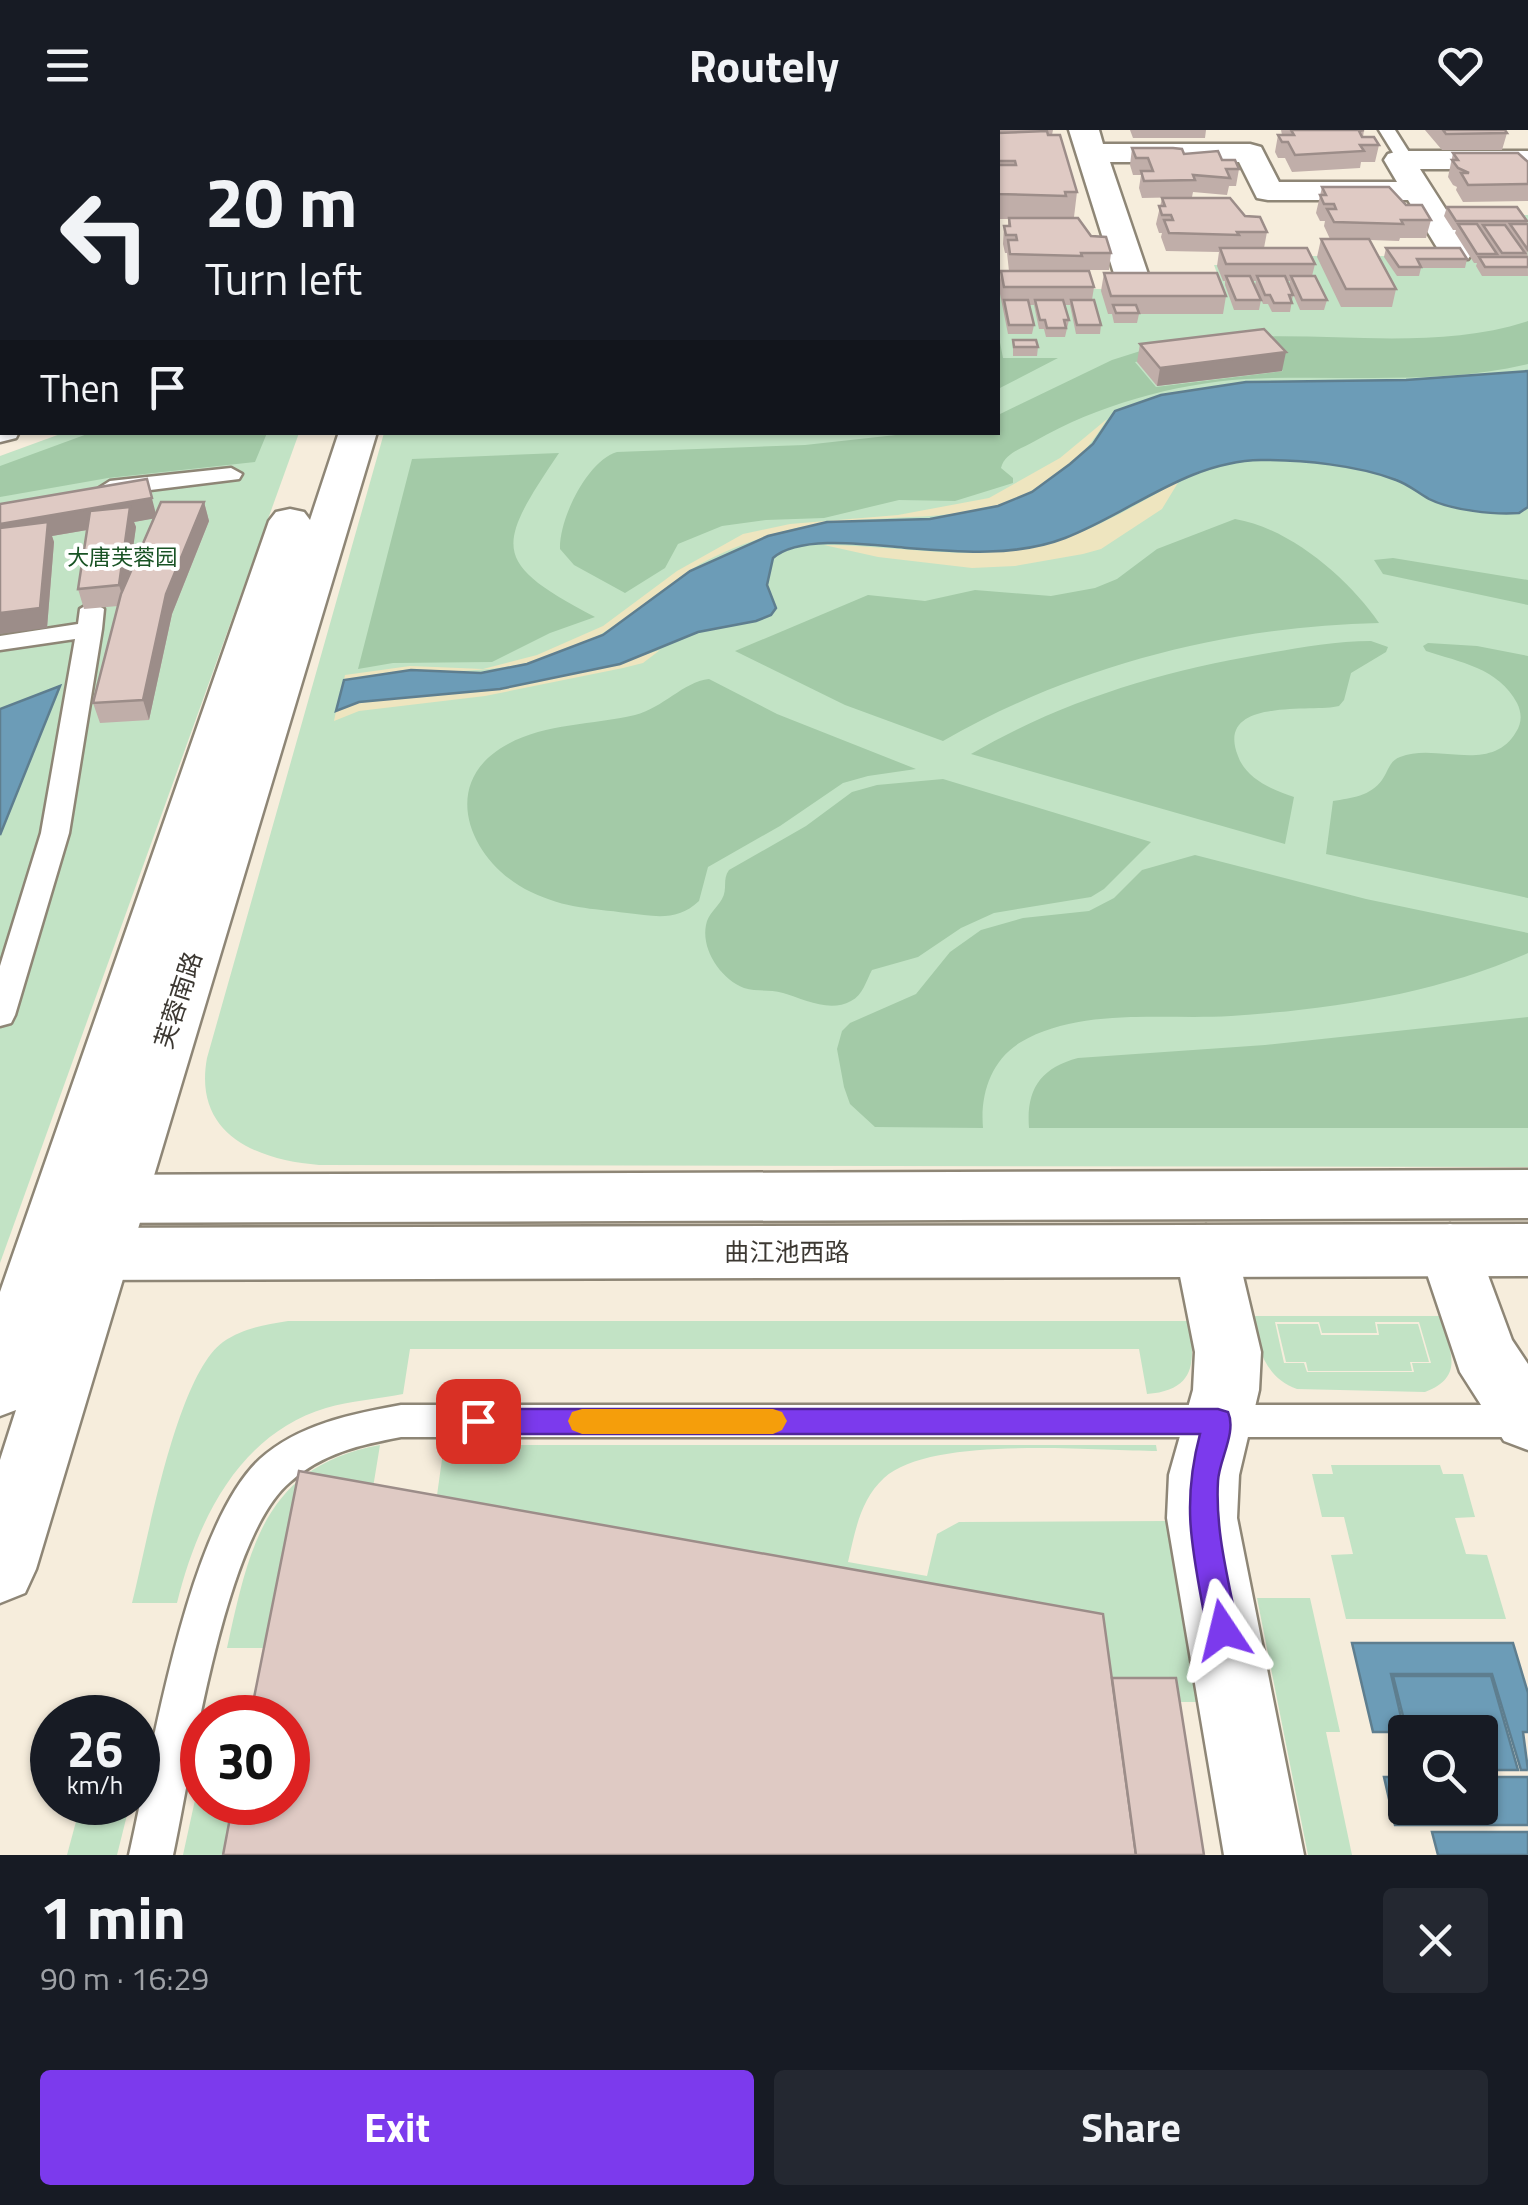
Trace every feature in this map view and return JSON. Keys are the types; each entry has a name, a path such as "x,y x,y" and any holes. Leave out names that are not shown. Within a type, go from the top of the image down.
{"street":[{"path":"1134,283 1088,142 1250,154 1268,191 1419,191"},
{"path":"1456,252 1400,160 1528,160"},
{"name":"芙蓉南路","path":"0,1569 81,1227 319,435"},
{"name":"芙蓉南路","path":"0,1387 81,1227 357,435"},
{"path":"81,1227 1528,1194"},
{"name":"曲江池西路","path":"81,1227 1206,1250 1528,1250"},
{"path":"1206,1250 1228,1352 1226,1390 1204,1475 1202,1518 1264,1855"},
{"path":"1450,1250 1483,1352 1528,1421"}],"lane":[{"path":"1387,130 1406,160"},
{"path":"80,492 231,474"},
{"path":"0,643 91,619 63,795 13,940 0,1015"},
{"path":"152,1855 212,1586 239,1513 282,1462 338,1432 401,1421 1528,1421"}],"green space":[{"path":"1442,215 1528,215 1528,1167 319,1165 252,1149 220,1124 210,1106 205,1084 207,1058 383,435 1000,435 1000,288 1223,290 1214,265 1300,265 1297,256 1466,256"},
{"path":"1528,321 1528,364 1423,377 1246,379 1164,391 1084,417 1015,452 1001,468 1013,478 1013,483 955,501 899,500 824,518 722,526 678,544 665,568 625,593 574,565 560,549 564,522 577,493 595,467 617,452 805,445 896,435 1000,435 1000,414 1112,360 1153,347 1174,357 1135,362 1156,387 1283,371 1248,337 1425,338 1494,330"},
{"path":"1000,342 1003,358 1058,358 1000,388"},
{"name":"大唐芙蓉园","path":"58,435 298,435 0,1263 0,456"},
{"path":"85,435 266,435 255,462 108,478 0,497 0,466"},
{"path":"559,453 523,511 515,532 514,550 521,566 536,582 595,617 550,633 492,662 393,663 358,669 412,459"},
{"path":"1235,519 1256,524 1297,544 1352,589 1379,623 1266,632 1154,655 1045,691 943,741 845,705 735,651 868,595 925,601 975,590 1051,596 1095,588 1117,579 1157,549"},
{"path":"1393,558 1528,580 1528,605 1383,574 1374,560"},
{"path":"1371,641 1388,647 1386,652 1351,673 1339,706 1270,711 1253,716 1240,724 1234,737 1238,756 1247,771 1269,787 1294,797 1285,844 971,754 1076,704 1149,680 1263,654"},
{"path":"1423,646 1477,646 1528,656 1528,898 1326,854 1333,801 1372,790 1396,759 1414,753 1492,752 1505,745 1518,729 1519,707 1500,682 1477,668 1426,651"},
{"path":"709,679 777,714 916,769 843,783 780,826 708,867 699,901 674,915 556,902 531,892 492,863 478,843 467,801 472,780 486,760 523,737 635,715"},
{"path":"943,779 1151,842 1091,897 994,913 961,928 918,957 872,970 858,995 843,1004 825,1005 778,992 744,988 721,971 710,954 705,935 709,918 724,895 729,870 806,826 852,792 877,785"},
{"path":"1195,855 1366,899 1528,933 1528,953 1457,979 1345,1004 1231,1016 1096,1019 1044,1031 1011,1049 995,1068 983,1103 983,1128 875,1127 850,1104 837,1049 842,1031 850,1023 916,994 950,952 981,930 1023,918 1089,911 1114,898 1142,870"},
{"path":"1528,1017 1528,1128 1029,1128 1030,1102 1038,1082 1054,1068 1078,1058 1265,1045"},
{"path":"1251,1316 1439,1316 1450,1350 1451,1369 1446,1378 1425,1392 1297,1389 1270,1369 1260,1350","holes":["1275,1322 1319,1322 1322,1333 1377,1333 1375,1322 1419,1322 1431,1363 1412,1363 1414,1372 1307,1372 1304,1363 1284,1363"]},
{"path":"288,1321 1189,1321 1192,1361 1184,1380 1176,1387 1147,1394 1139,1349 410,1349 403,1394 326,1408 295,1420 246,1460 210,1512 177,1603 132,1603 166,1463 191,1389 206,1361 223,1342 239,1333"},
{"path":"1277,1324 1318,1324 1321,1335 1379,1335 1377,1324 1418,1324 1429,1362 1410,1362 1412,1371 1308,1371 1306,1362 1286,1362"},
{"path":"380,1445 369,1512 282,1648 227,1648 255,1545 269,1516 287,1492 311,1471 341,1456"},
{"path":"444,1445 1156,1445 1157,1451 974,1451 907,1464 884,1478 869,1496 848,1562 927,1576 937,1534 959,1522 1169,1521 1200,1702 1105,1702 433,1524"},
{"path":"1331,1465 1440,1465 1443,1474 1463,1474 1475,1517 1455,1518 1466,1554 1487,1555 1506,1619 1346,1619 1331,1555 1353,1554 1344,1517 1322,1517 1312,1474 1333,1474"},
{"path":"1257,1598 1310,1598 1340,1732 1326,1732 1352,1855 1308,1855"},
{"path":"75,1825 124,1825 117,1855 67,1855"},
{"path":"190,1825 248,1825 242,1855 183,1855"}],"sand":[{"path":"1107,419 1074,462 1037,490 997,506 954,514 818,524 771,535 692,569 594,638 534,661 481,670 344,680 345,675 410,666 483,669 537,655 603,626 677,571 743,534 790,524 898,515 989,498 1060,458"},
{"path":"1179,481 1162,509 1101,549 1083,554 1015,566 972,568 878,557 824,545 964,553 1020,549 1082,532"},
{"path":"660,650 643,663 623,668 485,696 359,711 334,721 336,711 350,703 403,695 500,689 606,667"}],"water":[{"path":"1528,371 1528,507 1519,513 1449,506 1396,480 1347,467 1277,460 1234,463 1184,479 1065,538 1027,548 966,552 856,544 800,546 773,558 767,585 776,608 771,615 756,621 698,632 620,664 500,689 359,702 336,711 344,680 411,670 481,673 527,664 603,635 690,571 768,536 827,522 930,519 998,506 1032,492 1070,464 1093,444 1115,411 1161,395 1246,382 1406,380"},
{"path":"60,686 0,835 0,709"},
{"path":"1352,1643 1513,1643 1528,1693 1528,1732 1523,1732 1528,1770 1521,1770 1492,1674 1391,1674 1401,1715 1388,1715 1388,1732 1373,1732"},
{"path":"1393,1676 1491,1676 1518,1770 1498,1770 1498,1715 1403,1715"},
{"path":"1498,1777 1528,1777 1528,1825 1498,1825"},
{"path":"1432,1832 1528,1832 1528,1855 1438,1855"}],"building":[{"path":"1291,130 1364,130 1359,131 1362,137 1374,137 1379,145 1360,145 1364,151 1295,155 1288,142 1282,142 1278,135 1294,135"},
{"path":"1443,130 1505,130 1507,133 1446,134"},
{"path":"1047,131 1048,135 1060,135 1077,192 1065,192 1066,196 1000,194 1000,165 1016,165 1015,161 1000,161 1000,133"},
{"path":"1132,148 1182,149 1184,154 1218,151 1222,160 1235,160 1239,169 1226,169 1230,178 1193,175 1195,180 1144,181 1141,171 1153,171 1148,158 1136,158"},
{"path":"1453,153 1518,153 1528,162 1528,184 1468,185 1461,173 1469,173 1458,168 1452,160 1458,160"},
{"path":"1322,187 1389,187 1406,205 1422,205 1431,220 1401,220 1403,224 1334,222 1327,209 1336,209 1334,204 1324,204 1320,195 1326,195"},
{"path":"1162,198 1230,198 1245,216 1260,217 1267,232 1169,233 1164,220 1173,220 1171,215 1162,215"},
{"path":"1447,207 1517,207 1527,221 1456,221"},
{"path":"1009,218 1078,218 1091,236 1106,237 1111,253 1010,254 1008,240 1017,240 1016,235 1006,235 1004,226 1010,226"},
{"path":"1458,224 1477,224 1497,254 1477,254"},
{"path":"1510,224 1528,224 1528,250"},
{"path":"1483,225 1505,225 1525,253 1502,253"},
{"path":"1321,239 1369,239 1396,289 1346,289"},
{"path":"1220,248 1307,248 1315,264 1226,264"},
{"path":"1386,248 1460,248 1467,259 1417,259 1421,267 1399,267"},
{"path":"1479,257 1528,257 1528,267 1485,267"},
{"path":"1001,271 1089,271 1094,287 1004,287"},
{"path":"1104,273 1217,273 1226,296 1111,296"},
{"path":"1226,276 1250,276 1261,300 1236,300"},
{"path":"1257,276 1285,276 1292,303 1274,303 1270,295 1265,295"},
{"path":"1291,276 1315,276 1327,300 1302,300"},
{"path":"1004,300 1028,300 1034,325 1009,325"},
{"path":"1035,300 1063,300 1069,320 1064,320 1066,328 1047,328 1045,320 1040,320"},
{"path":"1071,300 1094,300 1101,325 1077,325"},
{"path":"1113,305 1136,305 1139,313 1116,313"},
{"path":"1264,329 1286,352 1160,368 1140,344"},
{"path":"1013,340 1036,340 1038,347 1014,347"},
{"path":"147,479 152,498 0,524 0,504"},
{"path":"161,502 204,502 166,594 143,700 93,703 121,594"},
{"path":"130,507 119,585 78,589 90,511"},
{"path":"48,522 40,608 0,613 0,528"},
{"path":"299,1471 1103,1614 1136,1855 223,1855 229,1825 310,1825 310,1695 255,1695"},
{"path":"1112,1678 1176,1678 1204,1855 1136,1855"}],"slow traffic":[{"path":"582,1421 773,1421"}],"route":[{"path":"478,1421 1218,1421 1204,1475 1202,1518 1223,1630"}]}
